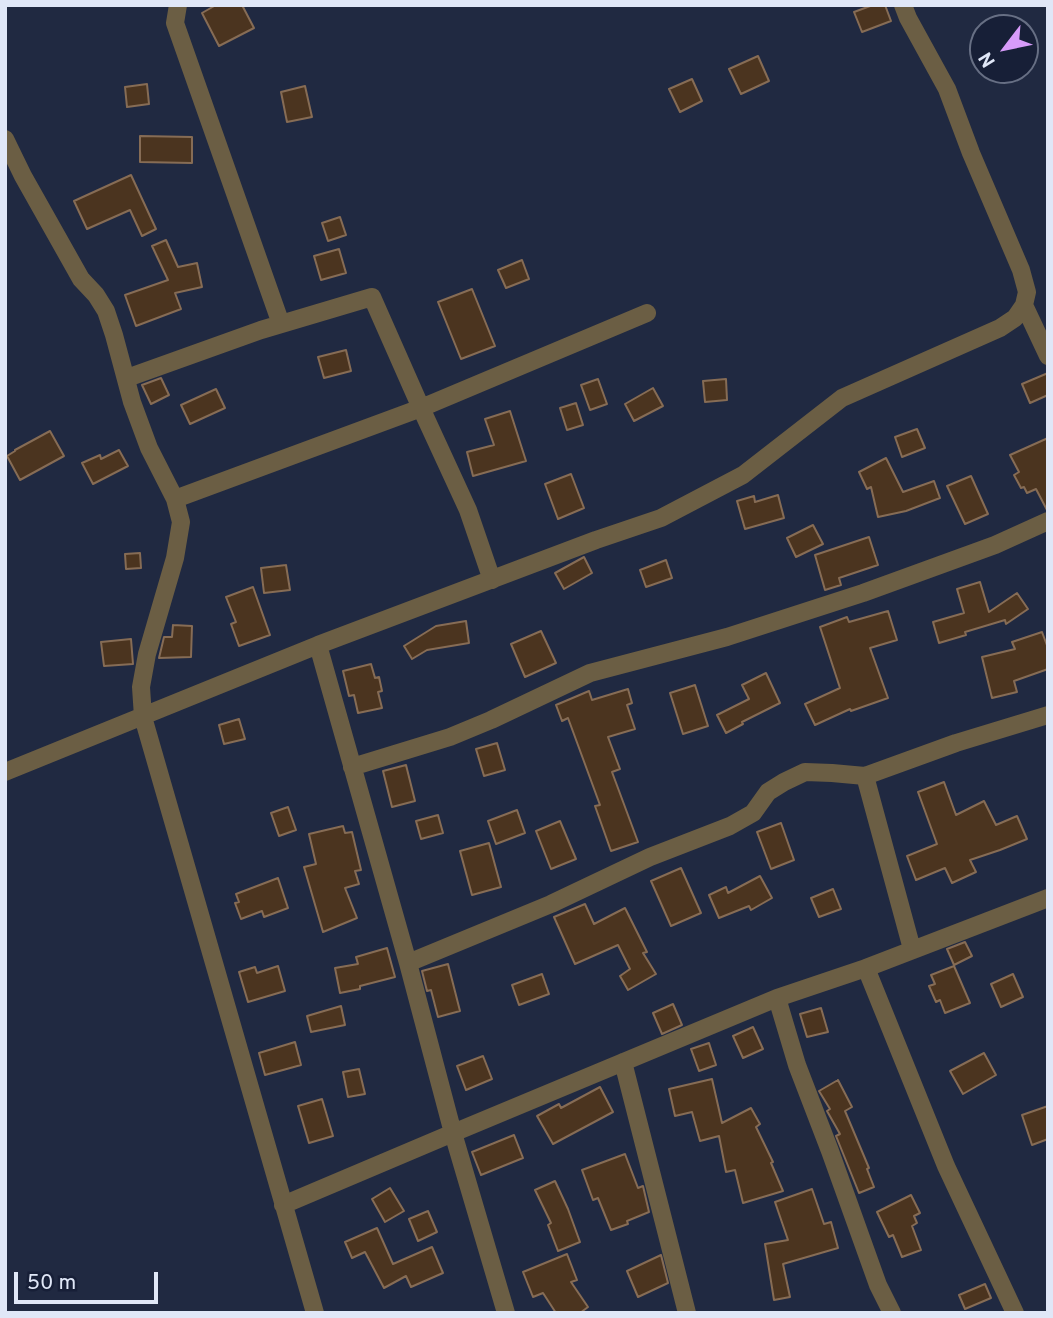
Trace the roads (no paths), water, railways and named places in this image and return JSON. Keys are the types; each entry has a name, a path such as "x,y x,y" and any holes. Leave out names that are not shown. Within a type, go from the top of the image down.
{"street":[{"path":"178,5 175,23 281,324"},
{"path":"5,772 318,645 661,518 743,475 842,398 1000,328 1015,318 1024,305 1027,292 1021,271 947,89 903,5"},
{"path":"5,140 81,279 106,311 132,402 149,448 175,499 181,522 175,558 146,654 141,687 143,717 314,1313"},
{"path":"127,378 281,324 372,297 468,510 492,580"},
{"path":"1024,305 1048,356"},
{"path":"175,499 421,408 647,313"},
{"path":"352,767 450,737 590,673 727,637 863,593 995,545 1048,521"},
{"path":"318,645 453,1133 506,1313"},
{"path":"408,963 551,904 650,857 730,826 753,813 768,792 805,772 865,776 956,743 1048,715"},
{"path":"865,776 912,949"},
{"path":"283,1205 777,998 866,968 1048,898"},
{"path":"866,968 946,1166 1014,1313"},
{"path":"777,998 796,1065 878,1285 892,1313"},
{"path":"623,1062 687,1313"}]}
